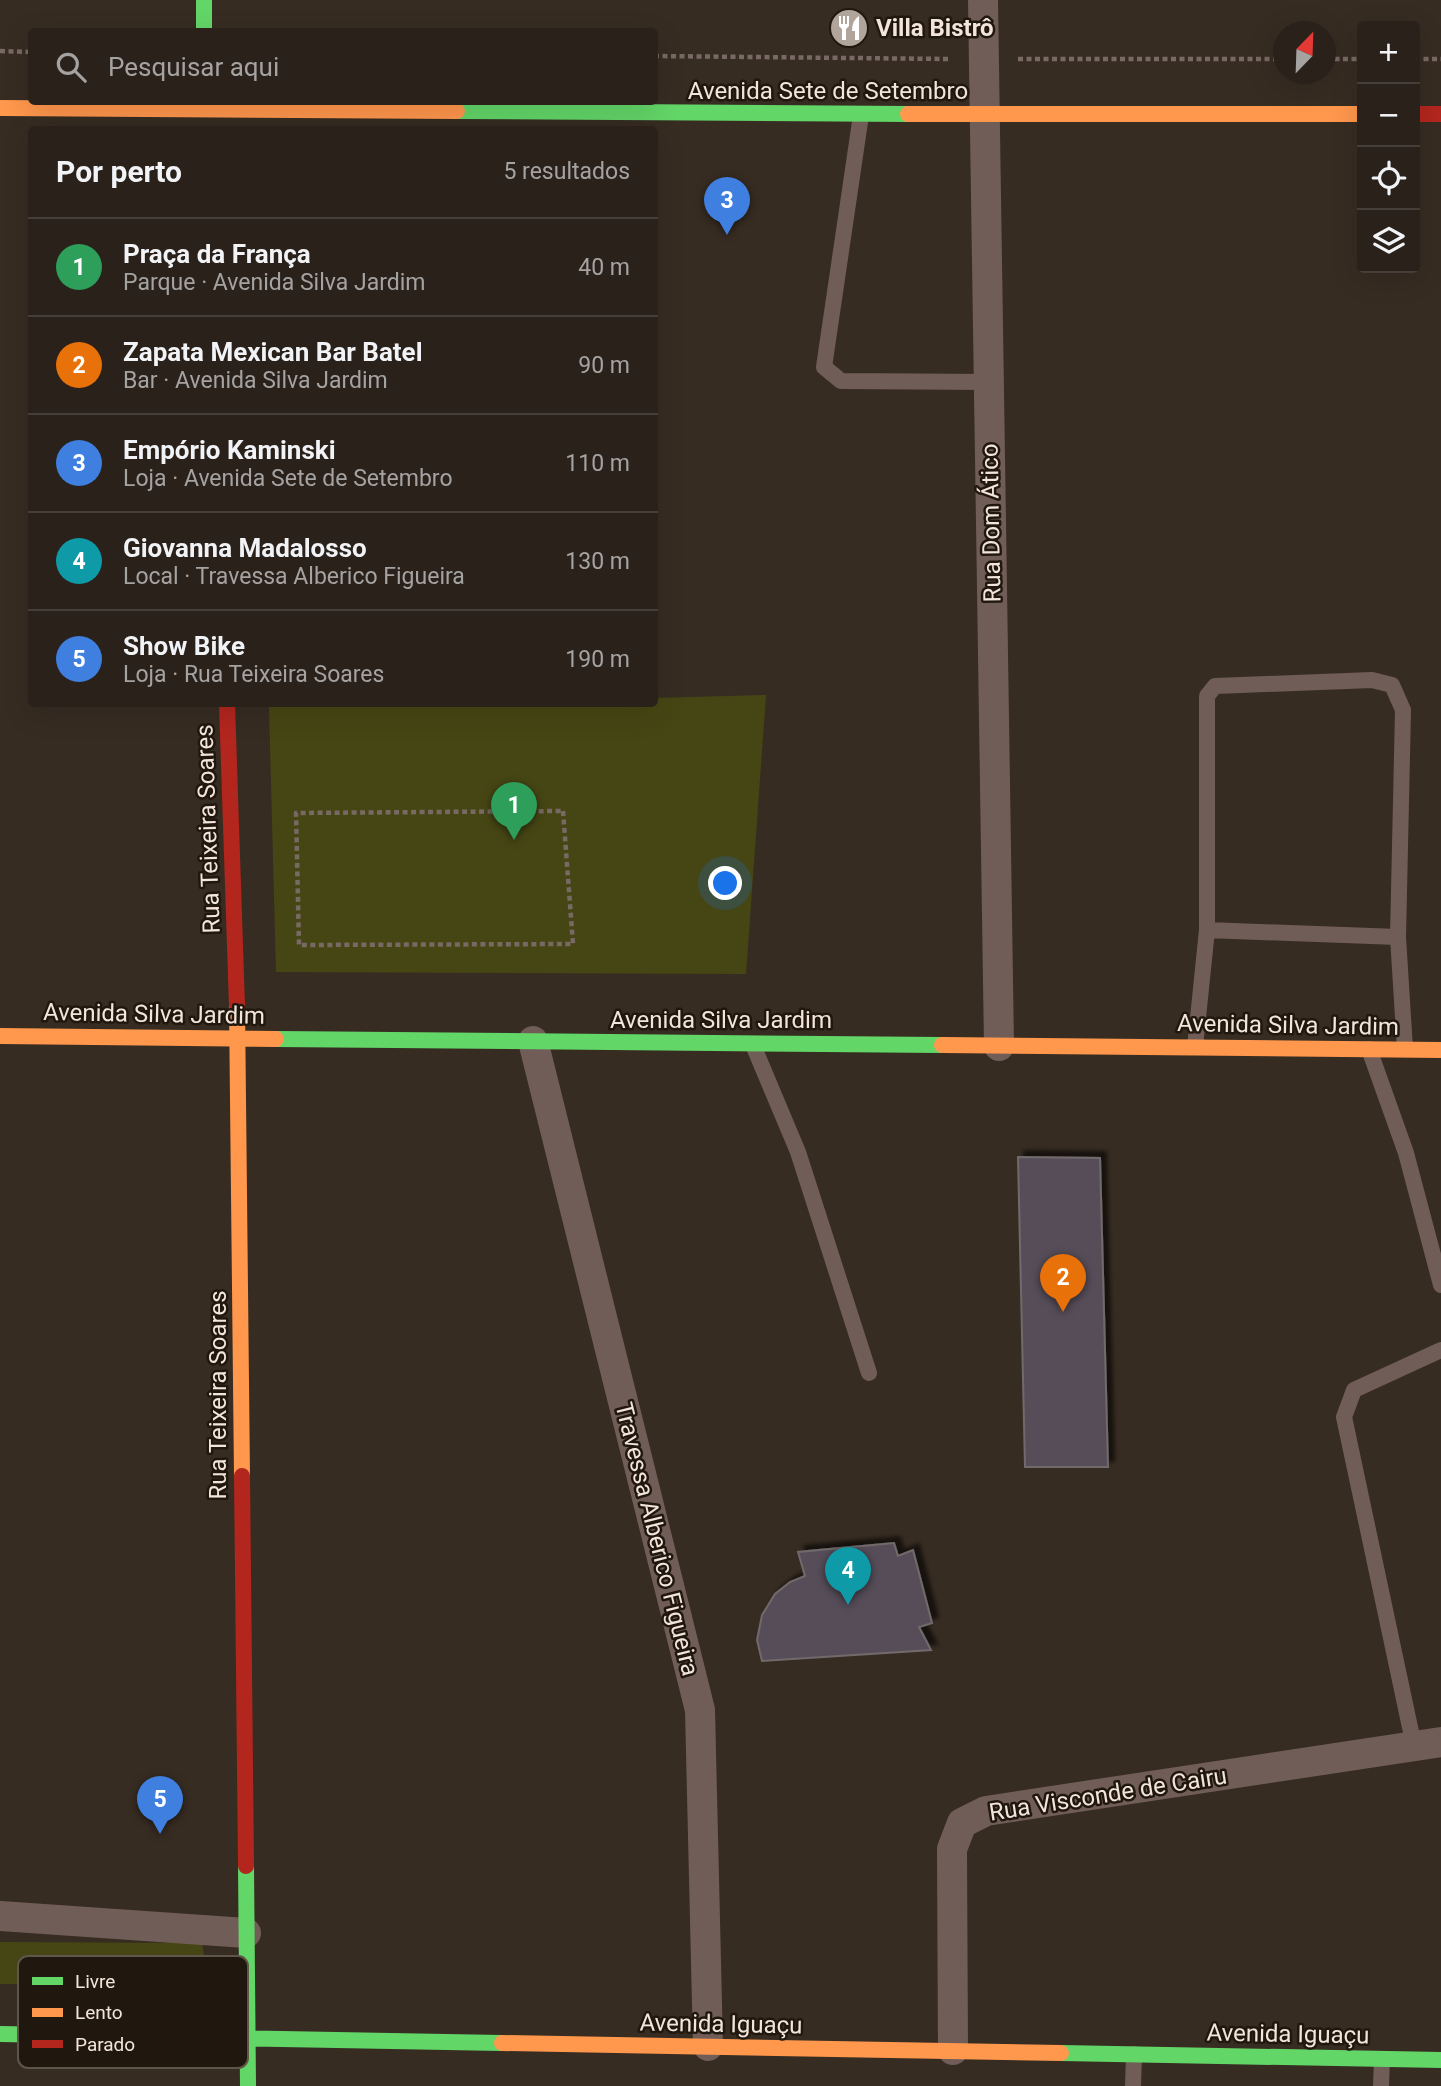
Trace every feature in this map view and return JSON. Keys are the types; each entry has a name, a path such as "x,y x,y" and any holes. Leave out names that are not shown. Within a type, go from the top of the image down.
{"main road":[{"path":"204,0 204,28"},
{"path":"206,105 207,126"},
{"name":"Avenida Sete de Setembro","path":"0,108 206,105 985,115 1357,114"},
{"path":"1420,114 1441,114"},
{"name":"Rua Teixeira Soares","path":"227,707 238,1038 246,1956"},
{"name":"Avenida Silva Jardim","path":"0,1036 1441,1050"},
{"name":"Avenida Iguaçu","path":"0,2034 18,2034"},
{"name":"Avenida Iguaçu","path":"248,2039 1441,2060"},
{"name":"Rua Teixeira Soares","path":"248,2068 248,2086"}],"street":[{"name":"Rua Dom Ático","path":"983,0 999,1045"},
{"name":"Travessa Alberico Figueira","path":"533,1041 700,1710 708,2046"},
{"name":"Rua Visconde de Cairu","path":"953,2050 952,1849 962,1823 986,1811 1427,1744"},
{"path":"0,1916 246,1933"}],"lane":[{"path":"860,114 824,367 841,381 989,382"},
{"path":"1195,1047 1207,930 1207,696 1215,686 1372,680 1392,685 1404,710 1398,937 1405,1049"},
{"path":"1207,930 1398,937"},
{"path":"752,1043 798,1152 869,1373"},
{"path":"1369,1049 1406,1153 1441,1285"},
{"path":"1427,1744 1344,1417 1354,1390 1441,1350"},
{"path":"1133,2086 1134,2054"},
{"path":"1381,2086 1382,2059"}],"path":[{"path":"0,51 28,51"},
{"path":"658,56 940,58"},
{"path":"1018,59 1273,59"},
{"path":"1336,59 1357,59"},
{"path":"1420,59 1441,59"},
{"path":"563,811 573,944 299,945 296,813 563,811"}],"shaded area":[{"path":"766,695 746,974 276,972 269,707 658,707 658,698"},
{"path":"0,1942 202,1943 204,1956 18,1956 18,1984 0,1984"}],"building":[{"path":"1018,1157 1100,1158 1108,1467 1025,1467"},
{"path":"894,1543 898,1556 913,1550 932,1623 919,1627 931,1650 762,1661 757,1640 762,1615 775,1594 790,1582 805,1576 798,1552"}],"traffic: fast":[{"path":"204,0 204,28"},
{"path":"457,111 908,114"},
{"path":"276,1039 942,1045"},
{"path":"246,1866 247,1956"},
{"path":"0,2034 18,2034"},
{"path":"248,2038 502,2043"},
{"path":"1061,2053 1441,2060"},
{"path":"248,2068 248,2086"}],"traffic: slow":[{"path":"0,108 457,111"},
{"path":"908,114 1357,114"},
{"path":"237,1006 242,1476"},
{"path":"0,1036 276,1039"},
{"path":"942,1045 1441,1050"},
{"path":"502,2043 1061,2053"}],"traffic: jam":[{"path":"1420,114 1441,114"},
{"path":"227,707 237,1006"},
{"path":"242,1476 246,1866"}],"place":[{"name":"Villa Bistrô","path":"849,28"},
{"name":"Empório Kaminski","path":"727,235"},
{"name":"Praça da França","path":"514,840"},
{"name":"Zapata Mexican Bar Batel","path":"1063,1312"},
{"name":"Giovanna Madalosso","path":"848,1605"},
{"name":"Show Bike","path":"160,1834"}]}
